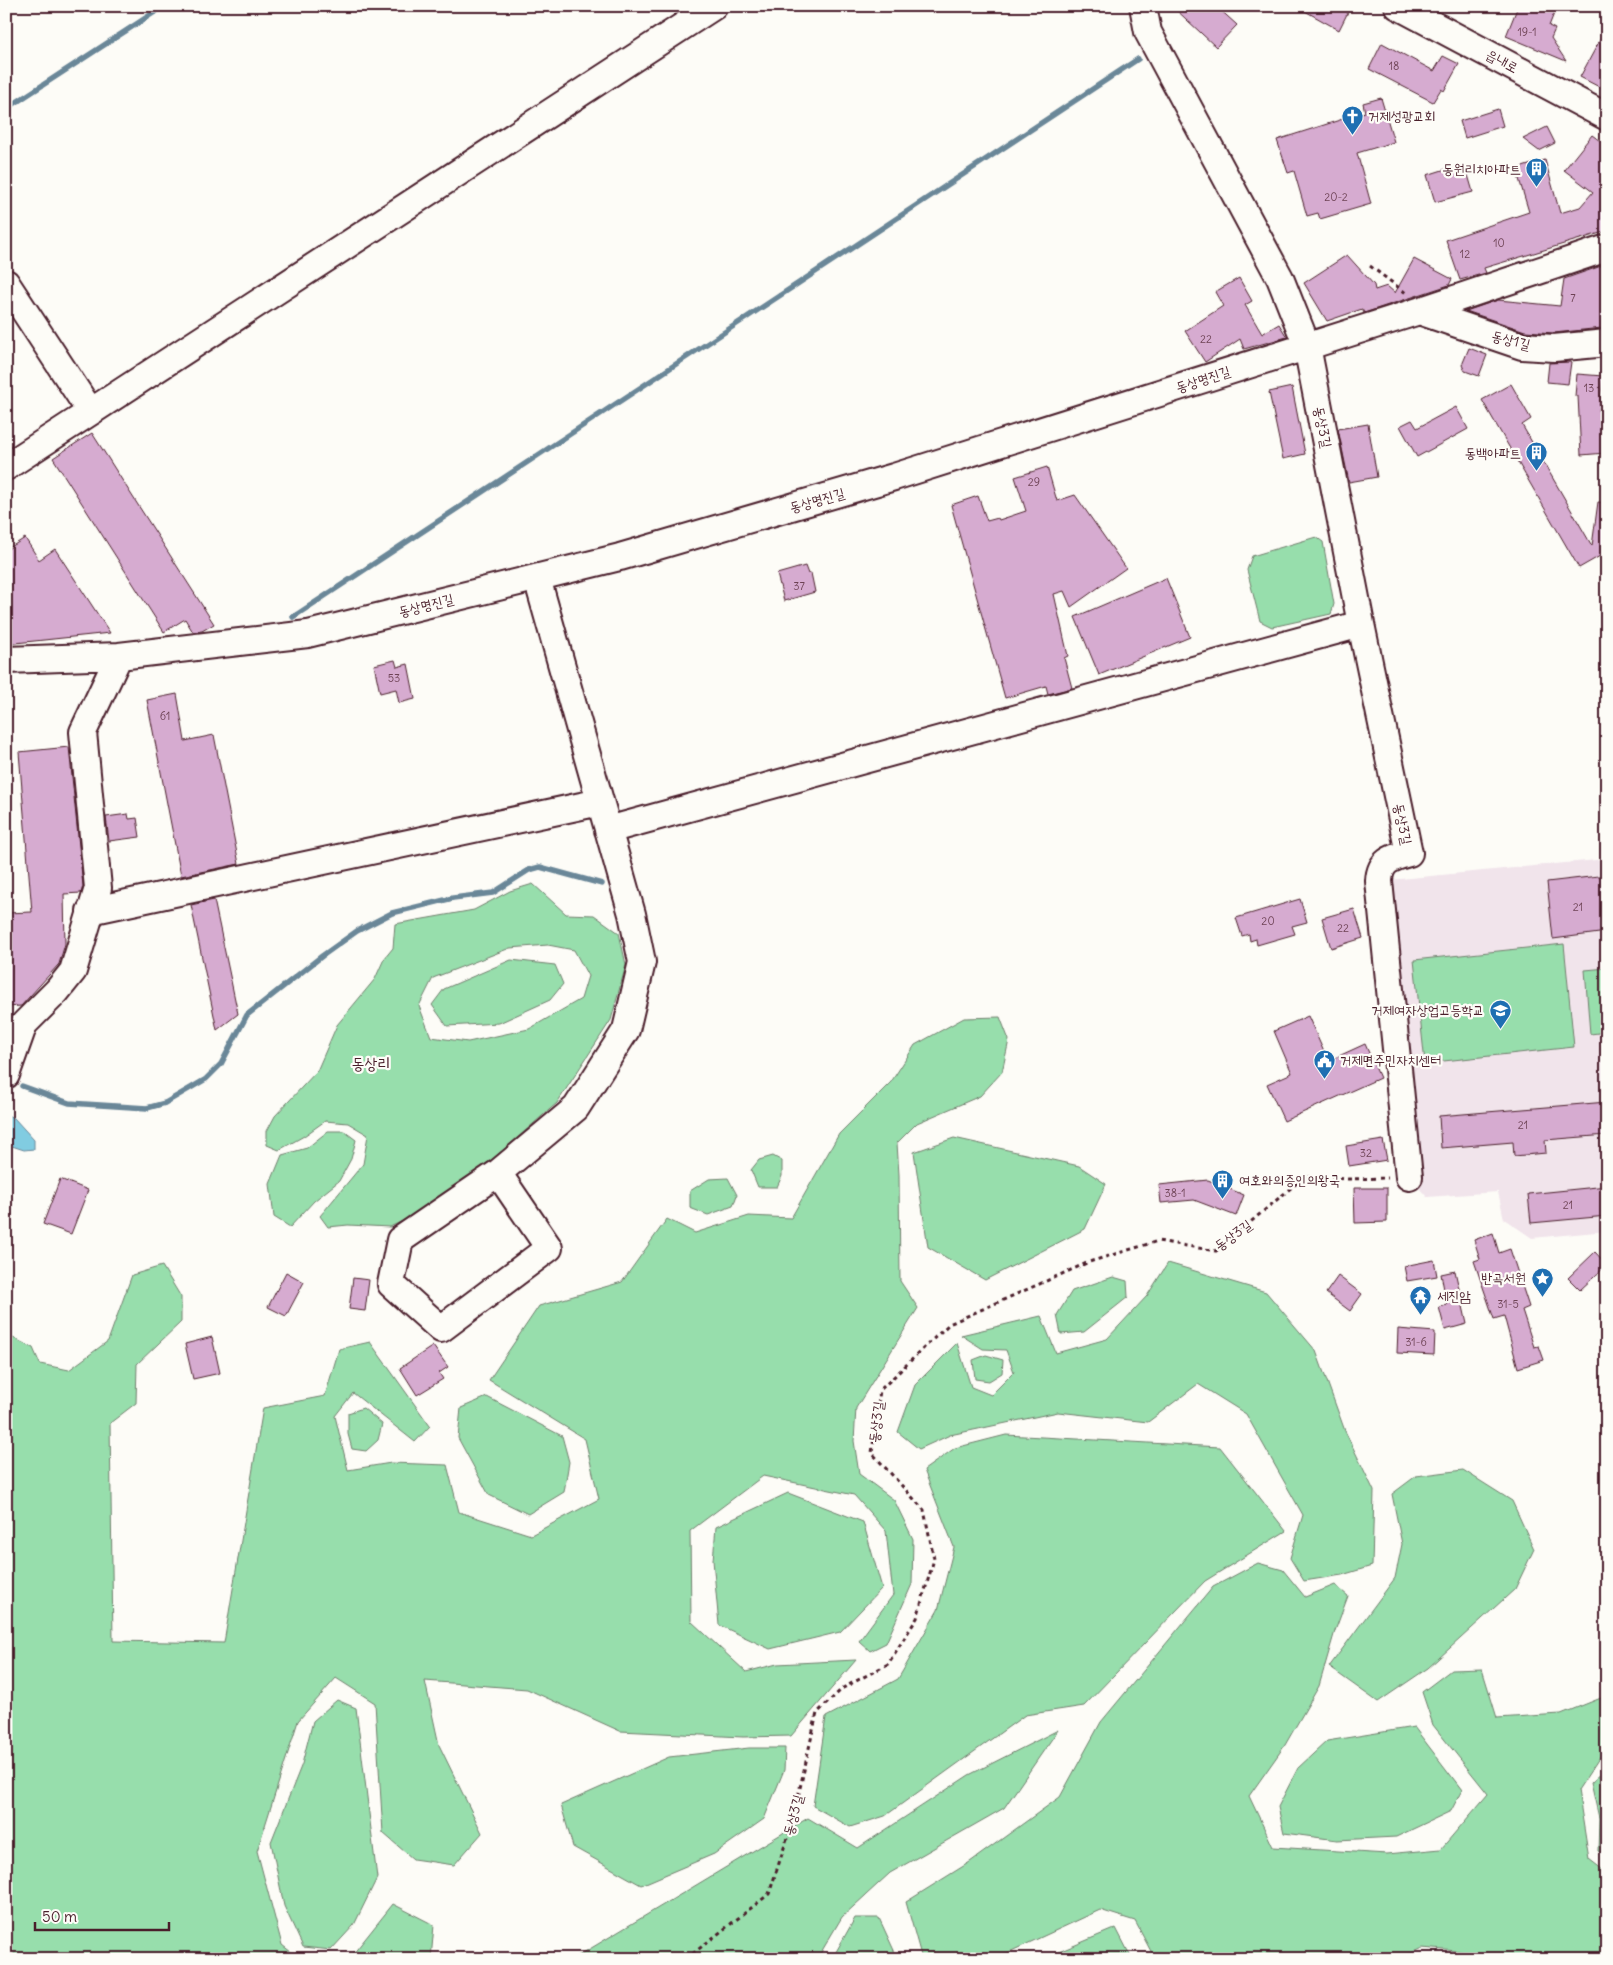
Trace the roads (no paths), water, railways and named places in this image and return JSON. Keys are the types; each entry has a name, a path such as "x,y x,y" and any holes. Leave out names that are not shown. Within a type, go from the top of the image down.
{"street":[{"path":"6,467 714,6"},
{"name":"동상3길","path":"1143,6 1148,32 1280,278 1307,346 1361,624 1409,853 1389,859 1380,870 1379,881 1409,1177"},
{"name":"읍내로","path":"1398,6 1607,117"},
{"name":"동상명진길","path":"6,660 119,656 308,634 620,557 894,477 1422,310 1607,248"},
{"path":"6,282 90,411"},
{"name":"동상1길","path":"1422,310 1522,346 1554,348 1607,343"},
{"path":"498,1173 549,1248 441,1329 391,1284 400,1240 498,1173 576,1108 626,1030 642,962 632,914 537,578"},
{"path":"608,830 1361,624"},
{"path":"6,1075 24,1024 57,992 72,971 98,888 83,732 119,656"},
{"path":"90,912 600,802"}],"water":[{"path":"7,1115 14,1118 34,1140 34,1149 24,1150 6,1144"}],"waterway":[{"path":"6,109 164,6"},
{"path":"293,617 1138,59"},
{"path":"22,1086 69,1103 147,1108 165,1103 206,1079 221,1064 247,1015 357,931 392,913 453,898 493,893 529,870 540,867 602,884"}],"place":[{"name":"거제성광교회","path":"1352,135"},
{"name":"동원리치아파트","path":"1537,188"},
{"name":"동백아파트","path":"1537,472"},
{"name":"거제여자상업고등학교","path":"1500,1029"},
{"name":"거제면주민자치센터","path":"1324,1079"},
{"name":"여호와의증인의왕국","path":"1223,1199"},
{"name":"반곡서원","path":"1542,1297"},
{"name":"세진암","path":"1421,1315"}],"district":[{"name":"동상리","path":"371,1063"}]}
